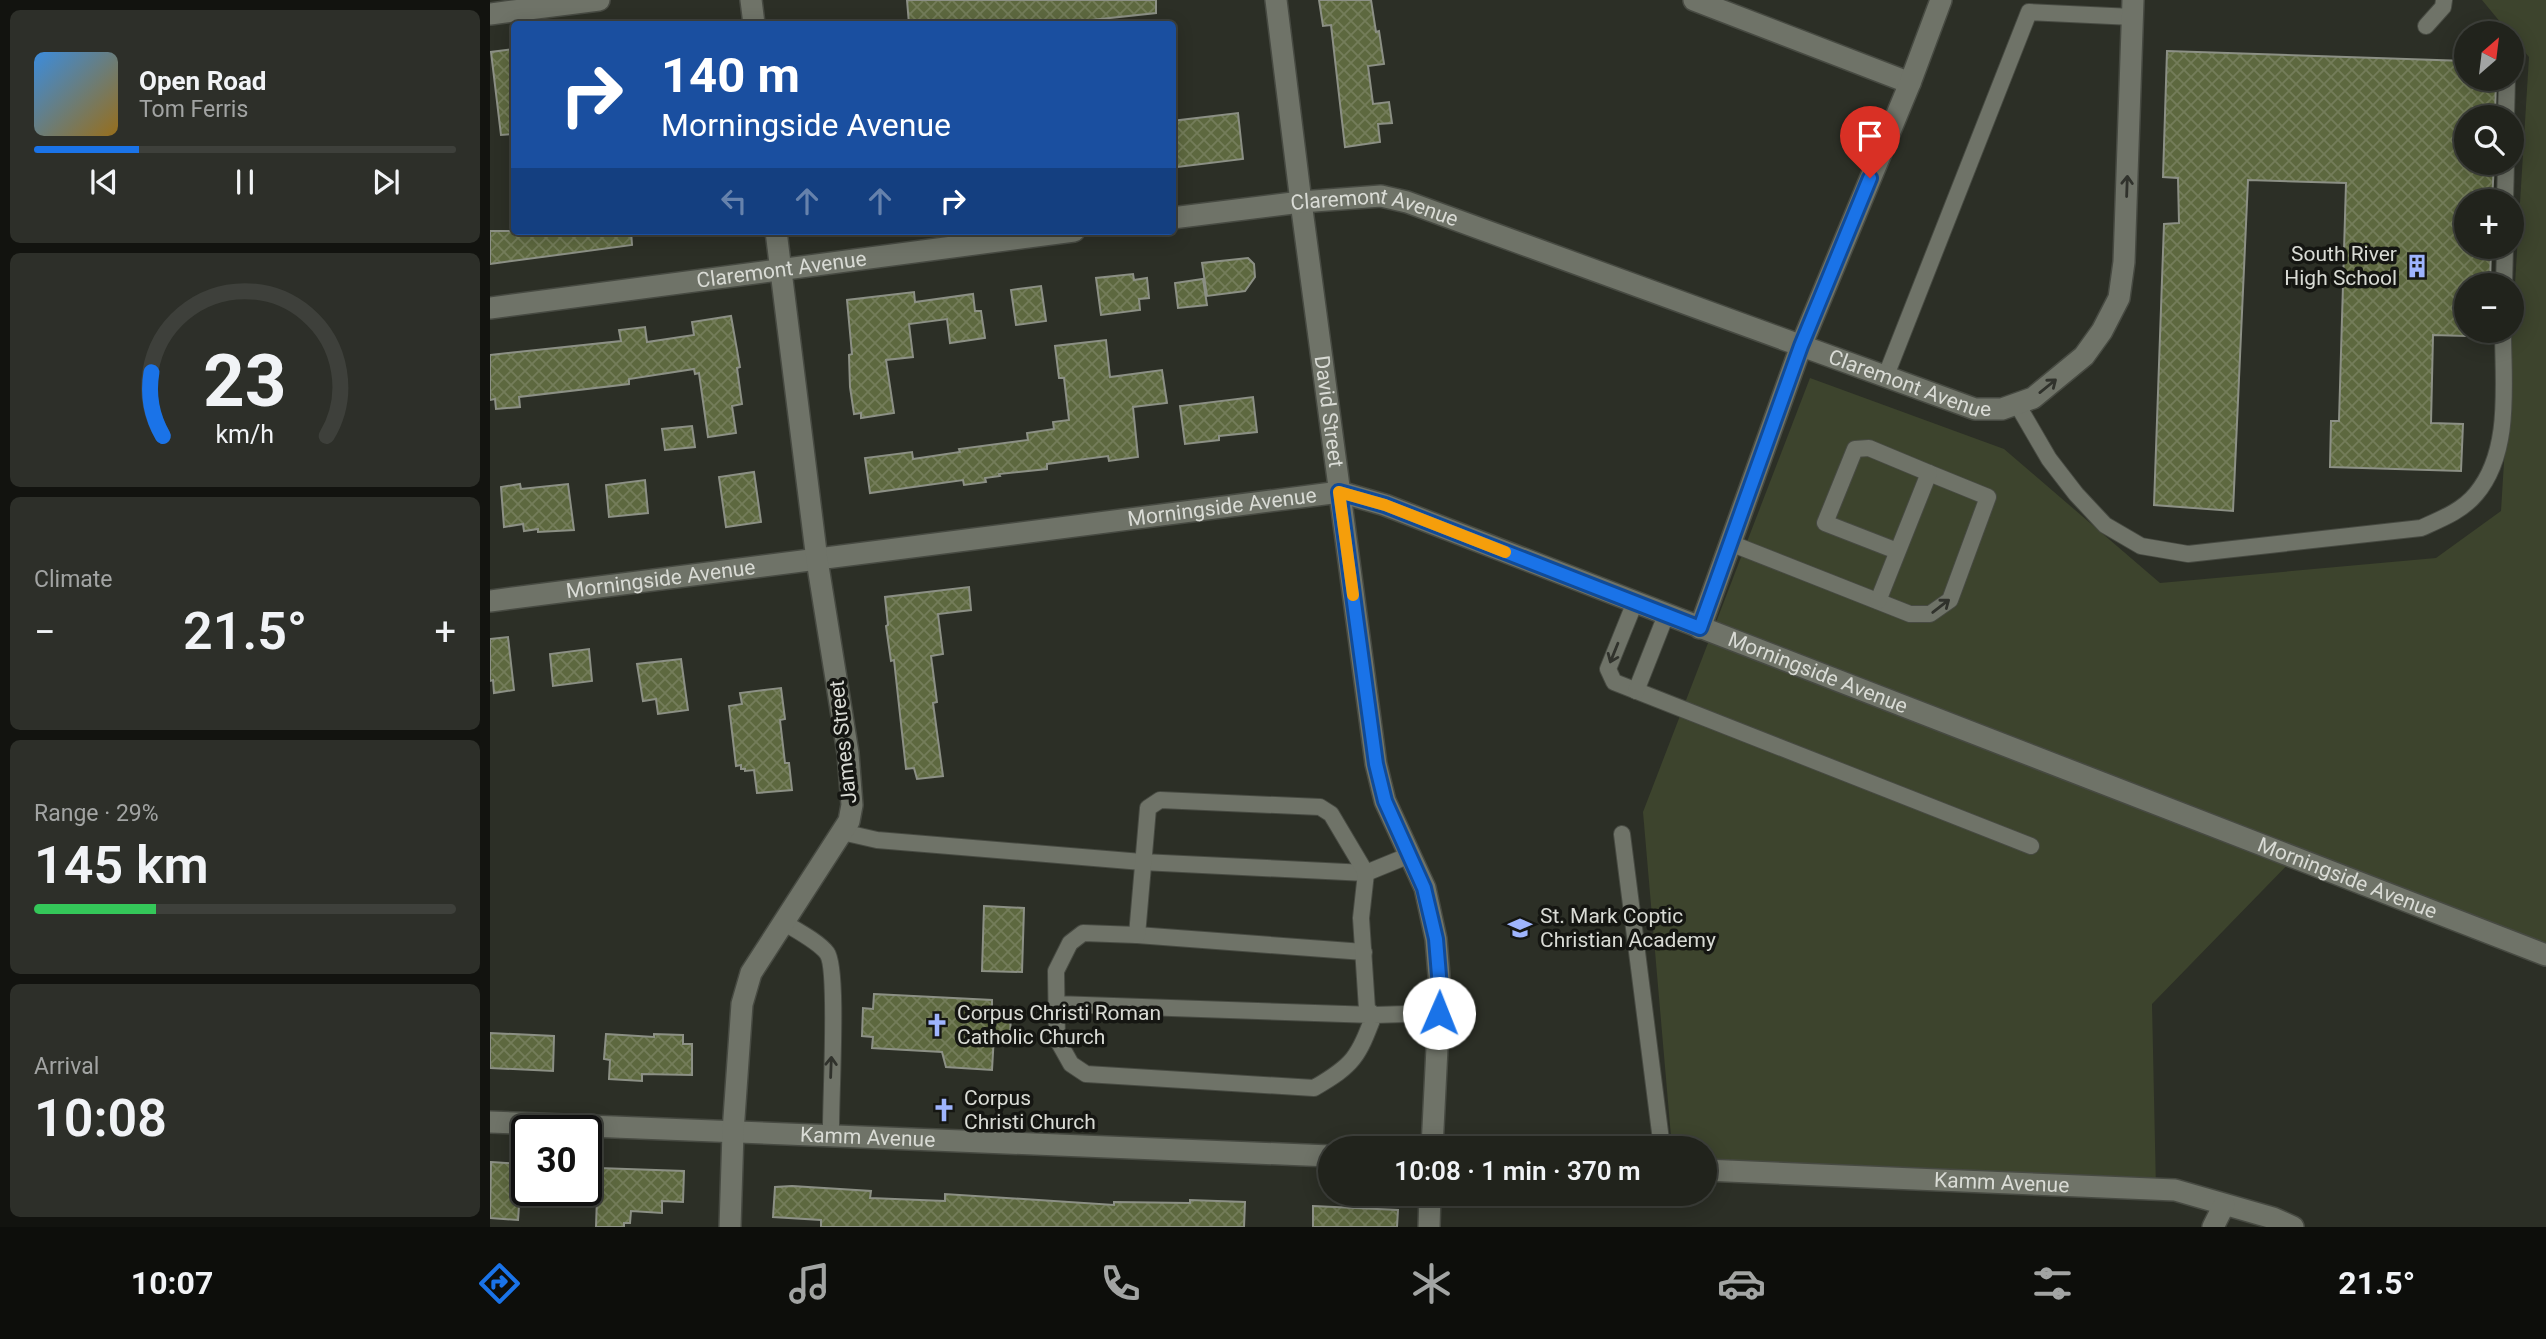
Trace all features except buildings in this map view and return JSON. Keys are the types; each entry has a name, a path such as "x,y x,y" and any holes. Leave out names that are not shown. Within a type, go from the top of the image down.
{"street":[{"path":"490,14 599,0"},
{"path":"751,0 754,21"},
{"name":"David Street","path":"1276,0 1376,764 1385,801 1424,888 1436,939 1440,988 1433,1136"},
{"path":"1694,0 1910,83"},
{"path":"1700,628 1801,346 1910,83 1941,0"},
{"name":"Claremont Avenue","path":"1176,218 1301,202 1381,196 1407,202 1885,378 1975,409 2002,409 2033,398 2084,356 2102,331 2119,298 2124,262 2133,8"},
{"name":"James Street","path":"730,1227 733,1132 742,1004 751,973 849,821 852,805 848,753 817,560 776,235"},
{"name":"Claremont Avenue","path":"490,308 1042,235"},
{"name":"Morningside Avenue","path":"490,601 1339,492 1385,505 2546,955"},
{"name":"Kamm Avenue","path":"490,1122 1318,1156"},
{"name":"Kamm Avenue","path":"1717,1171 2175,1190 2273,1218 2292,1227"},
{"path":"2213,1227 2224,1205"},
{"path":"1429,1227 1430,1206"}],"lane":[{"path":"2426,26 2443,7 2444,0"},
{"path":"1885,378 2029,12 2133,8"},
{"path":"2017,404 2049,459 2076,494 2105,526 2141,546 2188,554 2421,528 2453,514 2476,495 2492,470 2502,426 2503,343"},
{"path":"1730,543 1910,614 1930,614 1950,600 1988,497 1869,448 1856,449 1825,523 1897,551"},
{"path":"1878,601 1929,473"},
{"path":"1635,602 1608,669 1614,682 2031,846"},
{"path":"1636,691 1666,615"},
{"path":"1137,935 1148,808 1160,800 1320,807 1331,814 1366,873 1361,918 1367,1009 1374,1015"},
{"path":"842,832 877,840 1143,862 1366,873 1410,855"},
{"path":"1622,834 1660,1136"},
{"path":"783,922 828,954 834,976 831,1136"},
{"path":"1364,953 1083,933 1070,943 1056,971 1057,1040 1071,1063 1086,1074 1314,1088 1341,1073 1360,1052 1374,1015"},
{"path":"1056,1004 1374,1015 1439,1013"}],"green space":[{"path":"2482,0 2546,0 2546,955 2293,859 2152,1004 2156,1190 1717,1172 1717,1136 1671,1136 1643,812 1810,378 2004,449 2160,583 2436,558 2501,511 2511,343 2524,343 2524,273 2516,273 2517,259 2524,259 2524,189 2521,189 2522,175 2524,175 2529,57 2524,51 2524,21 2499,21"}],"slow traffic":[{"path":"1353,595 1339,492 1385,505 1505,552"}],"place":[{"name":"South River High School","path":"2417,266"},
{"name":"St. Mark Coptic Christian Academy","path":"1520,928"},
{"name":"Corpus Christi Roman Catholic Church","path":"937,1025"},
{"name":"Corpus Christi Church","path":"944,1110"}],"route":[{"path":"1439,1013 1436,939 1424,888 1415,863 1397,832 1385,801 1376,764 1339,492 1385,505 1700,628 1801,346 1870,178"}]}
